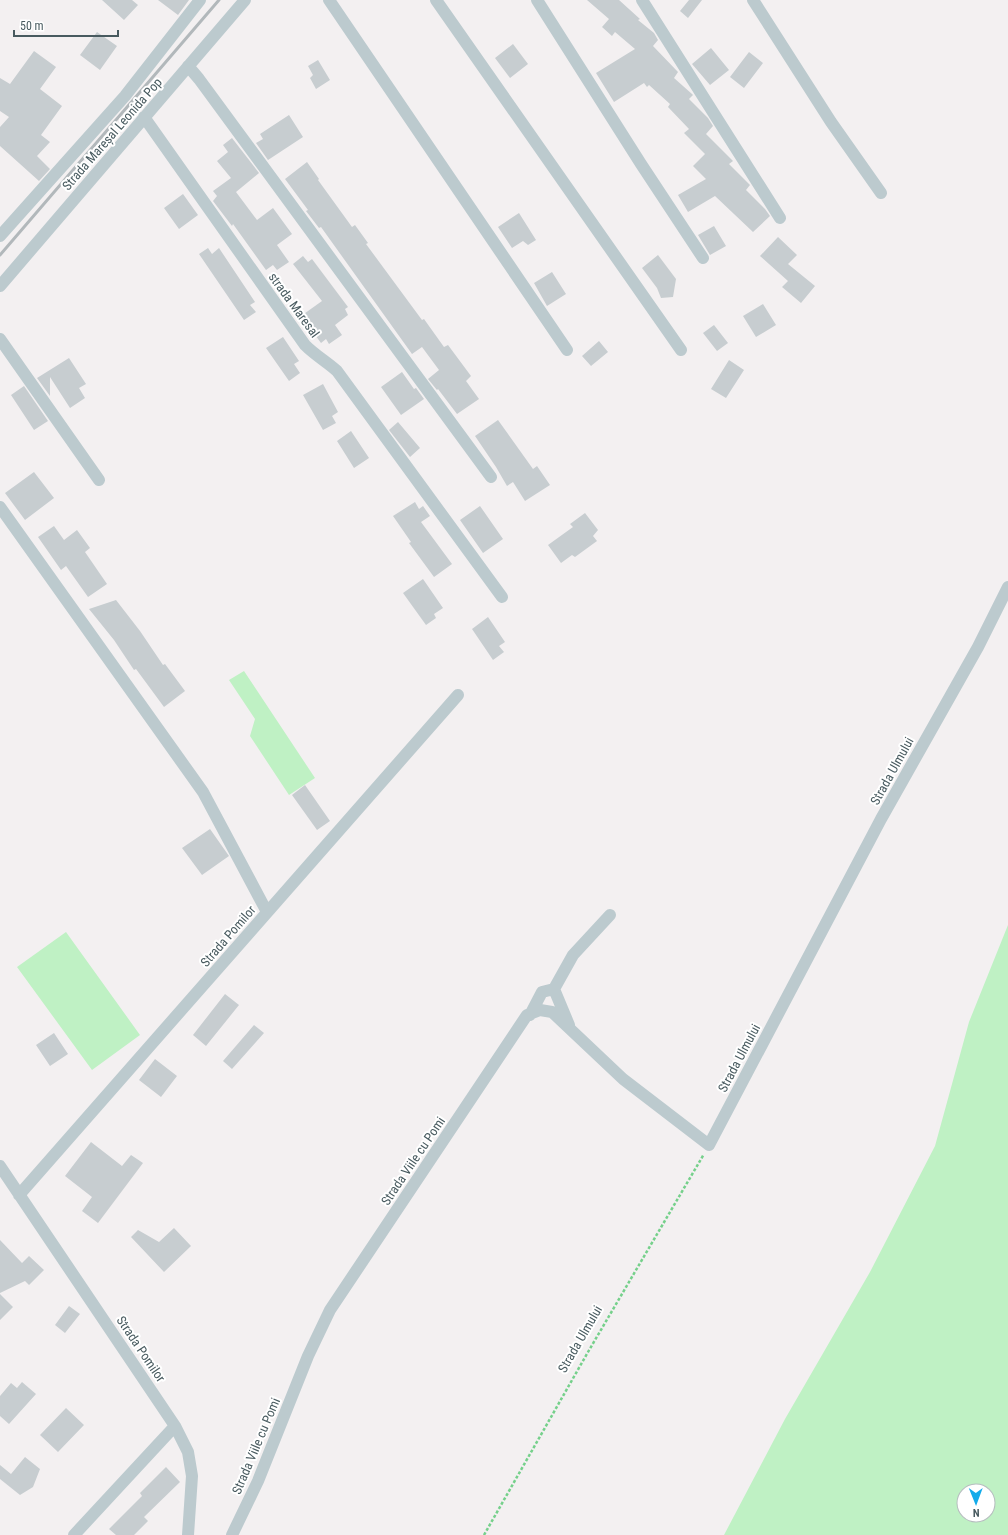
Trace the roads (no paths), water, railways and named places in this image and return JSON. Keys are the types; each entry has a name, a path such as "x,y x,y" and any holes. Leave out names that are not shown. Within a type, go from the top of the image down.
{"street":[{"path":"0,236 125,96 200,0"},
{"name":"Strada Mareșal Leonida Pop","path":"0,286 244,0"},
{"path":"329,0 567,350"},
{"path":"436,0 681,350"},
{"path":"537,0 637,158 703,258"},
{"path":"642,0 780,218"},
{"path":"753,0 831,122 881,193"},
{"path":"188,66 199,78 491,477"},
{"name":"strada Maresal","path":"144,117 305,345 314,355 328,362 337,371 502,596"},
{"path":"0,339 99,480"},
{"path":"0,507 203,792 267,912"},
{"name":"Strada Ulmului","path":"571,1029 623,1079 709,1144 877,826 978,647 1008,587"},
{"name":"Strada Pomilor","path":"19,1195 458,695"},
{"path":"571,1029 554,988 573,955 610,915"},
{"name":"Strada Viile cu Pomi","path":"232,1535 258,1481 308,1356 330,1310 527,1016 530,1014 542,992 554,988"},
{"path":"530,1014 540,1010 552,1012 571,1029"},
{"name":"Strada Pomilor","path":"0,1166 176,1426 188,1452 192,1476 188,1535"},
{"path":"74,1535 176,1426"}],"railway":[{"path":"0,255 219,0"}]}
